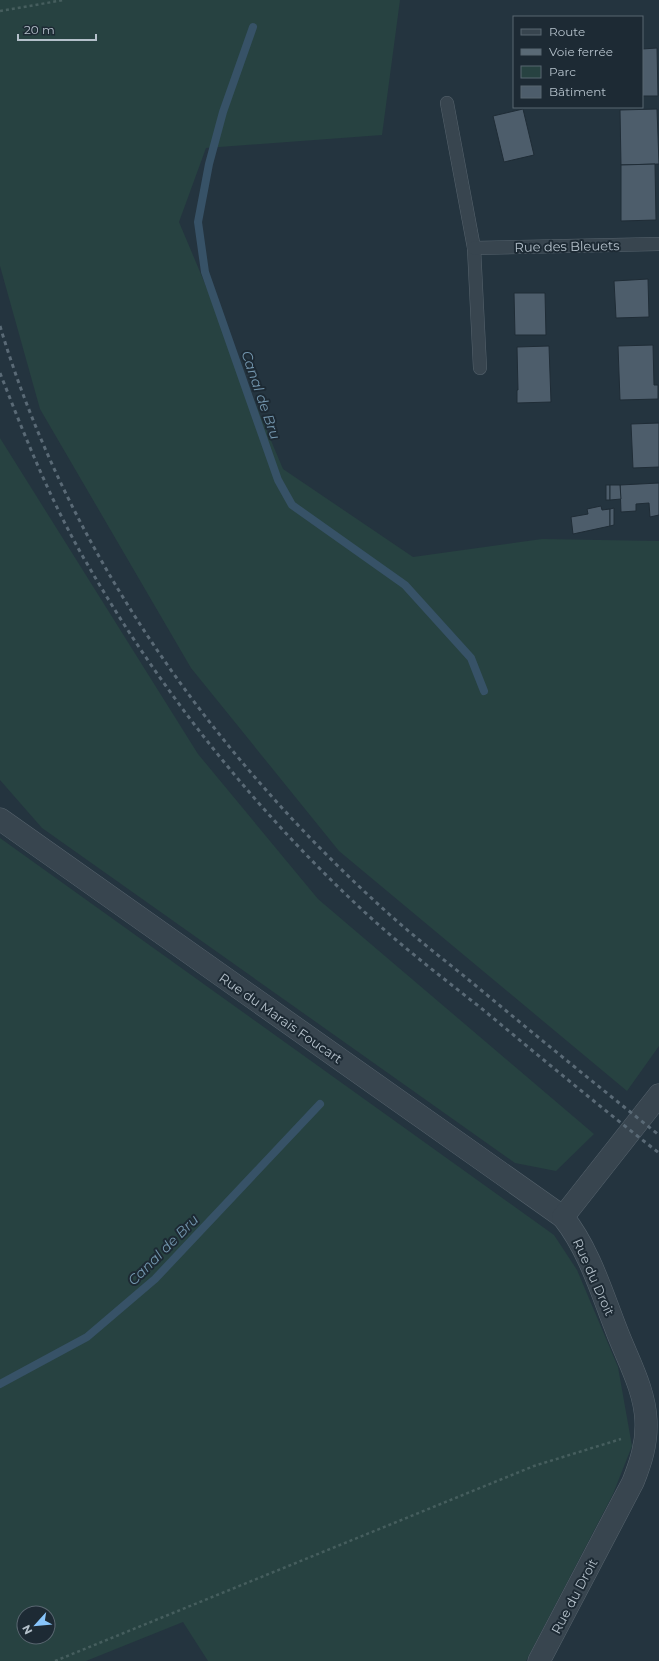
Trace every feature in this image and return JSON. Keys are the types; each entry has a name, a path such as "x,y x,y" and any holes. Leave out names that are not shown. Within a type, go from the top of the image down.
{"street":[{"name":"Rue du Marais Foucart","path":"0,819 563,1217"},
{"path":"563,1217 659,1095"},
{"name":"Rue du Droit","path":"539,1661 633,1482 643,1456 651,1424 640,1388 587,1256 573,1230 563,1217"}],"lane":[{"path":"447,103 474,248 480,368"},
{"name":"Rue des Bleuets","path":"474,248 659,244"}],"path":[{"path":"0,11 64,0"},
{"path":"55,1661 534,1466 600,1444 651,1424"}],"green space":[{"path":"0,0 400,0 382,135 206,148 179,222 283,469 413,557 542,539 659,541 659,1046 627,1091 339,851 191,668 40,409 0,266"},
{"path":"0,438 198,754 318,899 594,1134 556,1171 515,1163 42,828 0,780"},
{"path":"0,838 554,1235 577,1270 618,1367 632,1446 613,1494 526,1661 208,1661 183,1622 86,1661 0,1661"}],"building":[{"path":"657,48 658,96 643,96 643,49"},
{"path":"523,109 534,155 504,162 493,116"},
{"path":"657,109 659,164 621,165 620,110"},
{"path":"655,164 656,220 621,221 621,165"},
{"path":"648,279 649,317 616,318 614,281"},
{"path":"514,293 545,293 546,335 515,335"},
{"path":"653,345 654,385 658,385 658,399 620,400 618,346"},
{"path":"549,346 551,402 517,403 517,347"},
{"path":"659,423 659,467 633,468 631,424"},
{"path":"659,483 659,515 650,517 649,503 636,504 636,511 621,512 620,485"},
{"path":"606,485 610,485 610,500 606,500"},
{"path":"610,485 620,485 621,499 610,500"},
{"path":"601,506 602,510 610,509 610,526 573,534 571,517 588,514 587,509"},
{"path":"614,508 614,525 610,526 610,509"}],"waterway":[{"name":"Canal de Bru","path":"253,27 223,112 209,164 198,222 205,272 278,480 292,505 405,585 471,658 484,691"},
{"name":"Canal de Bru","path":"0,1384 87,1337 155,1279 320,1104"}],"railway":[{"path":"0,326 29,410 65,492 107,571 155,647 208,719 265,789 326,854 390,915 659,1135"},
{"path":"0,373 51,496 89,567 146,658 178,702 245,787 318,867 387,932 659,1153"}]}
